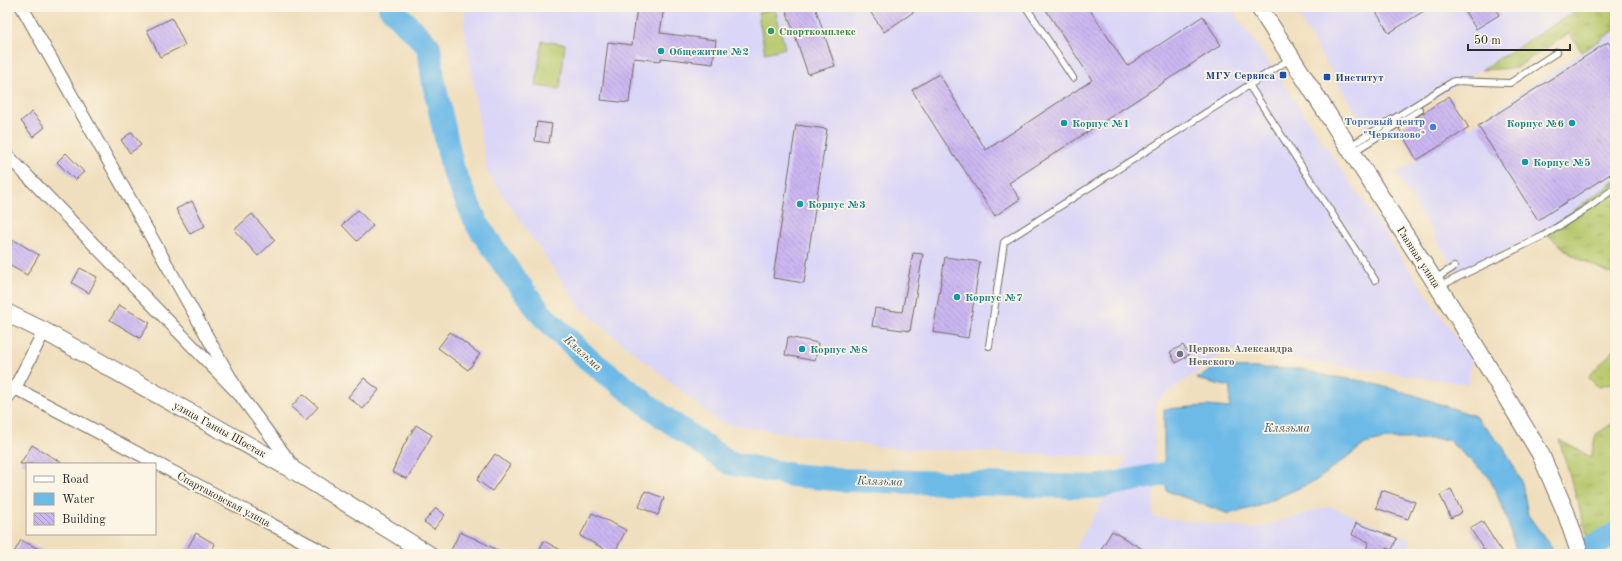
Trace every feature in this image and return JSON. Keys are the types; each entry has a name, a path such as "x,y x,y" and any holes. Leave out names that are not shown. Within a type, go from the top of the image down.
{"main road":[{"name":"Главная улица","path":"1259,7 1436,283 1540,453 1566,513 1580,554"},
{"name":"улица Ганны Шостак","path":"7,313 44,331 298,473 428,554"}],"street":[{"path":"22,7 240,395 298,473"},
{"path":"7,156 240,395"},
{"path":"7,398 15,388 44,331"},
{"name":"Спартаковская улица","path":"15,388 327,554"}],"lane":[{"path":"1026,7 1073,78"},
{"path":"1350,149 1454,81 1510,83 1557,52"},
{"path":"989,346 1004,242 1292,58"},
{"path":"1249,85 1374,280"},
{"path":"1350,149 1420,110"},
{"path":"1436,283 1543,236 1589,207 1615,188"},
{"path":"1436,283 1454,267"}],"shaded area":[{"path":"466,7 1231,7 1471,360 1468,384 1229,350 1156,401 1153,517 1254,529 1330,506 1411,540 1405,554 1072,554 1127,458 890,448 720,423 581,309 487,172 464,26"},
{"path":"1293,7 1582,7 1371,138"},
{"path":"1615,30 1615,181 1544,232 1457,273 1396,173 1469,128"}],"green space":[{"path":"1582,7 1615,7 1615,30 1582,52 1569,33 1516,68 1481,70"},
{"name":"Спорткомплекс","path":"775,9 785,48 765,53 758,13"},
{"path":"542,41 565,44 560,89 536,86"},
{"path":"1615,181 1615,298 1613,275 1572,255 1544,232"},
{"path":"1615,349 1615,383 1598,387 1588,377"},
{"path":"1615,422 1615,530 1591,547 1559,440 1591,457 1596,434"}],"water":[{"name":"Клязьма","path":"1217,367 1302,369 1327,376 1363,381 1414,395 1475,416 1503,447 1513,465 1522,483 1528,515 1553,549 1565,554 1517,553 1505,513 1489,477 1447,439 1386,439 1365,444 1315,481 1259,506 1229,514 1167,491 1164,454 1164,409 1207,406 1230,408 1230,387 1196,379"},
{"path":"1615,530 1615,541 1591,547"}],"building":[{"name":"Общежитие №2","path":"637,7 664,7 660,33 716,40 713,64 661,58 661,61 634,58 629,103 601,100 608,42 632,45"},
{"path":"785,7 815,7 835,66 808,74"},
{"path":"867,7 921,7 884,32"},
{"name":"Корпус №1","path":"1044,7 1088,7 1127,66 1203,16 1221,45 1009,183 1020,199 995,216 955,156 954,157 912,90 939,74 986,150 1092,80"},
{"path":"1373,7 1430,7 1389,33"},
{"path":"1462,7 1495,7 1499,15 1476,29"},
{"path":"172,18 185,45 160,57 147,30"},
{"path":"1608,42 1615,52 1615,171 1538,220 1478,126"},
{"name":"Торговый центр \"Черкизово\"","path":"1449,96 1469,128 1417,160 1399,129"},
{"path":"32,112 45,127 33,137 21,121"},
{"path":"537,122 552,124 549,143 535,141"},
{"name":"Корпус №3","path":"796,125 827,129 804,283 773,278"},
{"path":"132,132 141,145 130,153 121,140"},
{"path":"66,153 84,172 75,180 57,162"},
{"path":"192,201 205,226 190,234 176,209"},
{"path":"358,210 373,226 357,241 342,225"},
{"path":"252,214 275,240 258,256 234,230"},
{"path":"14,240 39,255 27,275 7,264 7,252"},
{"path":"913,253 923,254 910,331 872,326 875,308 902,312"},
{"name":"Корпус №7","path":"945,257 980,262 968,338 933,332"},
{"path":"80,268 97,277 89,293 72,283"},
{"path":"119,305 150,323 140,338 110,320"},
{"path":"450,332 480,354 468,370 438,348"},
{"name":"Корпус №8","path":"788,337 818,343 815,361 785,355"},
{"name":"Церковь Александра Невского","path":"1183,345 1189,355 1176,363 1170,352"},
{"path":"364,378 379,390 363,409 348,397"},
{"path":"303,394 318,407 306,420 291,407"},
{"path":"416,425 432,435 407,479 392,472 404,445"},
{"path":"32,445 62,463 26,463 20,464"},
{"path":"495,454 510,465 492,491 477,480"},
{"path":"1451,489 1462,512 1451,518 1440,495"},
{"path":"1382,490 1415,502 1408,519 1376,508"},
{"path":"645,491 664,498 658,515 639,507"},
{"path":"436,508 445,515 434,529 424,522"},
{"path":"592,513 626,530 614,554 580,536"},
{"path":"1482,521 1503,554 1487,554 1470,528"},
{"path":"1356,523 1397,538 1392,550 1386,548 1384,554 1364,554 1369,542 1352,535"},
{"path":"1112,531 1151,554 1098,554"},
{"path":"460,532 504,554 459,554 451,550"},
{"path":"196,533 215,544 210,554 184,554"},
{"path":"21,540 49,554 13,554"},
{"path":"544,541 568,554 537,554"}],"waterway":[{"name":"Клязьма","path":"390,7 429,47 433,79 453,170 477,224 508,270 542,315 588,359 666,419 729,463 792,475 844,480 1096,487 1196,468"},
{"name":"Клязьма","path":"1581,554 1615,534"}],"place":[{"name":"Спорткомплекс","path":"771,31"},
{"name":"Общежитие №2","path":"661,51"},
{"name":"МГУ Сервиса","path":"1283,75"},
{"name":"Институт","path":"1327,77"},
{"name":"Корпус №1","path":"1064,123"},
{"name":"Корпус №6","path":"1572,123"},
{"name":"Торговый центр \"Черкизово\"","path":"1433,127"},
{"name":"Корпус №5","path":"1525,162"},
{"name":"Корпус №3","path":"800,204"},
{"name":"Корпус №7","path":"957,297"},
{"name":"Корпус №8","path":"802,349"},
{"name":"Церковь Александра Невского","path":"1180,354"}]}
